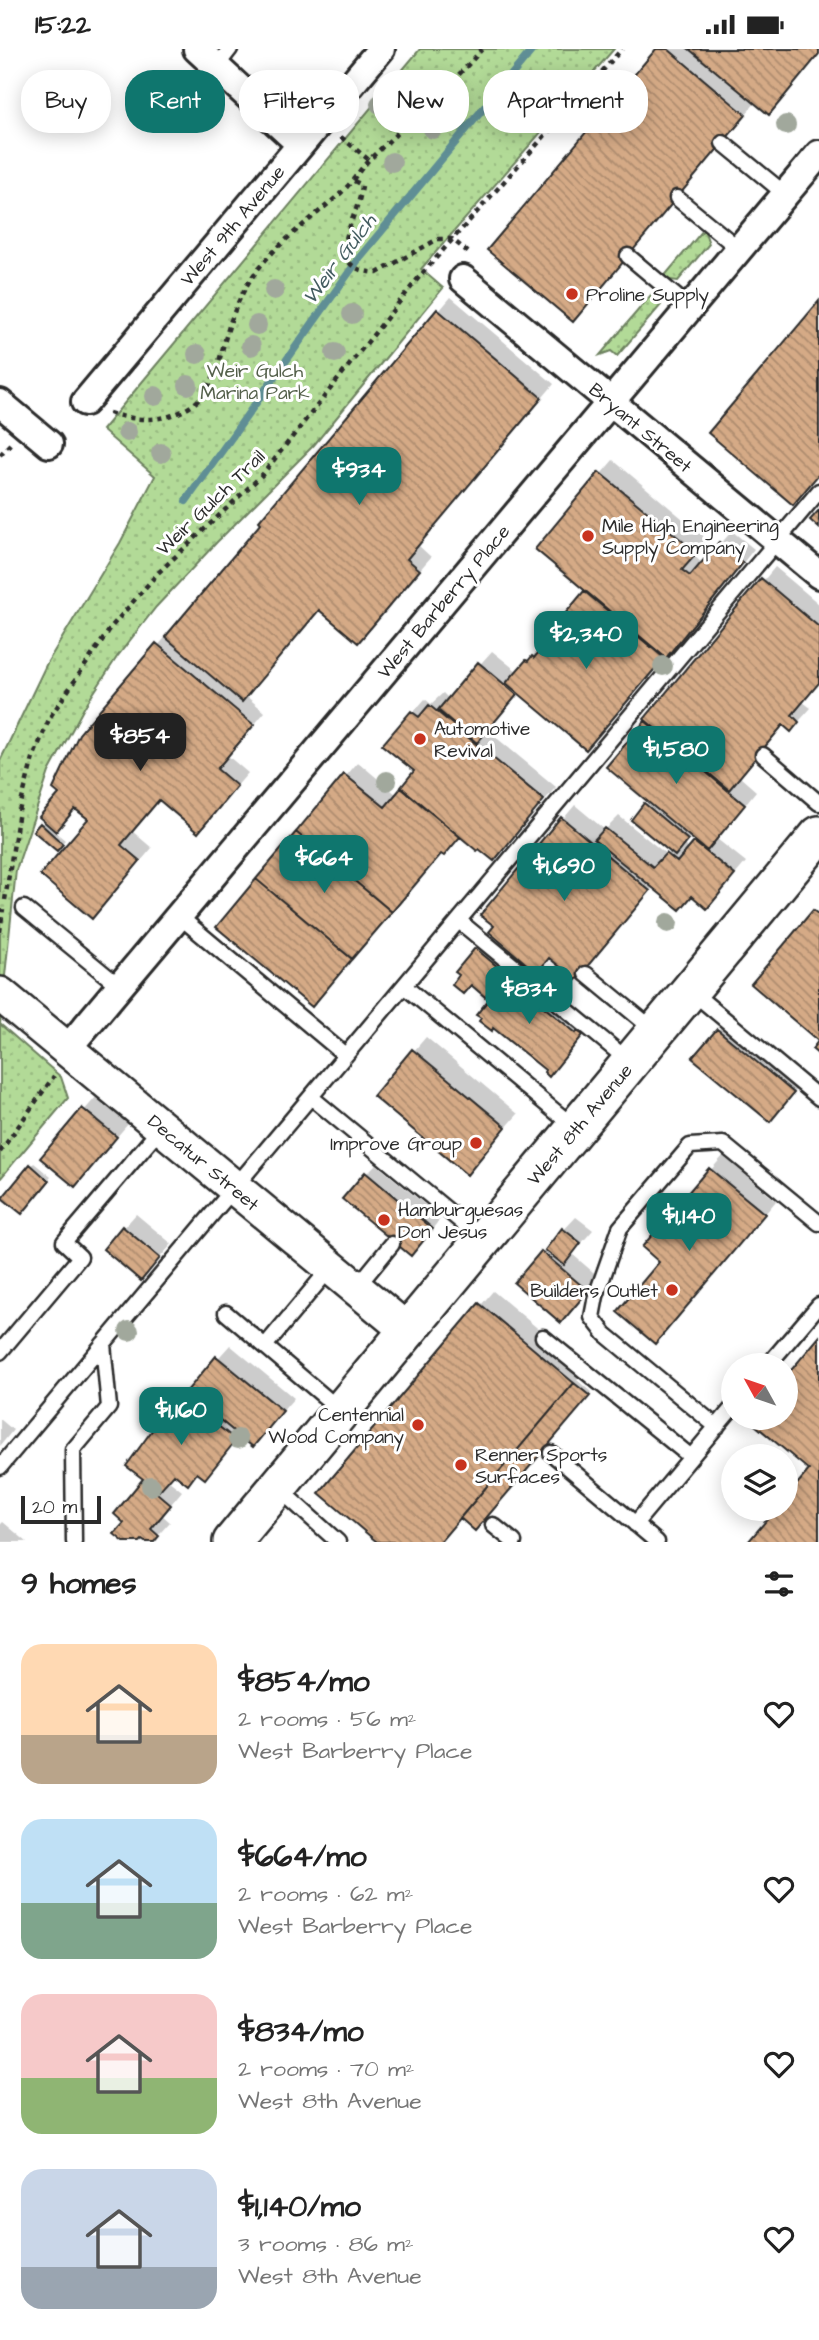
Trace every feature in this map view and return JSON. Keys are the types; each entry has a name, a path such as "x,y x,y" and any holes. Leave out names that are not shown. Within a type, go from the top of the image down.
{"main road":[{"name":"West 8th Avenue","path":"232,1542 818,839"}],"street":[{"name":"West 9th Avenue","path":"97,407 300,144 381,49"},
{"path":"214,55 300,144"},
{"name":"West Barberry Place","path":"67,1049 819,154"},
{"name":"Bryant Street","path":"470,270 611,402 819,575"},
{"path":"0,403 49,444"},
{"name":"Decatur Street","path":"0,994 408,1331"}],"lane":[{"path":"723,143 785,194"},
{"path":"677,198 739,249"},
{"path":"628,257 690,308"},
{"path":"0,1467 819,491"},
{"path":"763,755 819,803"},
{"path":"24,908 119,986"},
{"path":"179,916 345,1055"},
{"path":"459,921 631,1062"},
{"path":"586,974 656,1032"},
{"path":"404,986 575,1129"},
{"path":"690,990 819,1098"},
{"path":"311,1097 483,1240"},
{"path":"0,1352 80,1257 64,1243 162,1127"},
{"path":"717,1427 605,1334 592,1317 596,1296 620,1228 690,1146 723,1145 819,1223"},
{"path":"265,1346 344,1278 392,1244"},
{"path":"778,1353 819,1305"},
{"path":"226,1313 341,1411"},
{"path":"543,1337 691,1457"},
{"path":"74,1542 73,1450 109,1407 103,1344"},
{"path":"635,1524 721,1422"},
{"path":"551,1453 657,1542"},
{"path":"277,1487 338,1542"},
{"path":"493,1525 514,1542"}],"path":[{"path":"97,407 134,420 161,418 191,406 207,390 232,318 258,269 278,247 354,181 369,160 444,90 482,49"},
{"name":"Weir Gulch Trail","path":"0,932 19,811 33,758 50,717 78,674 112,626 158,573 262,475 402,297 622,49"},
{"path":"341,137 369,160"},
{"path":"354,181 362,185 361,195 343,245 345,257 354,266 377,274 429,243 438,239 452,239 470,270"},
{"path":"0,1152 53,1079"}],"green space":[{"name":"Weir Gulch Marina Park","path":"420,49 614,49 596,70 483,70 483,133 540,133 421,269 443,288 314,445 156,607 117,657 85,706 49,772 16,870 0,1024 0,761 47,663 120,543 155,476 102,430 350,133 359,133 359,122 373,105 373,133 469,133 469,70 402,70"},
{"path":"704,229 709,244 678,281 662,279"},
{"path":"657,288 661,305 617,356 611,351 600,355"},
{"path":"0,1024 61,1077 68,1098 0,1179"}],"building":[{"path":"656,49 668,49 746,115 573,322 487,250 585,133 648,133 648,70 638,70"},
{"path":"689,49 819,49 819,54 769,115"},
{"path":"819,301 819,474 793,505 708,433"},
{"path":"437,309 542,398 407,559 420,570 358,643 319,610 242,702 165,637"},
{"path":"599,472 697,553 682,570 690,576 719,542 743,563 666,658 535,549"},
{"path":"819,510 819,528 810,520"},
{"path":"761,578 819,627 819,683 792,715 799,722 791,732 783,725 729,790 644,719"},
{"path":"584,591 664,658 586,750 506,683 526,660 532,656 534,658 547,642 544,639"},
{"path":"156,643 254,725 217,769 237,786 198,833 159,800 121,845 140,861 92,919 40,875 88,819 75,809 56,832 39,817 59,794 53,789 79,734"},
{"path":"478,662 517,695 477,743 438,710"},
{"path":"429,705 544,800 494,861 479,849 477,851 401,787 414,771 382,745 411,711 419,717"},
{"path":"645,721 745,805 707,851 606,767"},
{"path":"344,774 385,807 401,788 460,837 444,856 441,854 392,912 296,832"},
{"path":"644,803 688,840 675,856 631,820"},
{"path":"561,817 650,891 576,980 549,958 537,973 489,932 494,926 480,915"},
{"path":"40,823 63,844 57,851 33,831"},
{"path":"605,828 653,867 666,853 677,862 694,842 735,875 707,909 692,896 680,910 594,840"},
{"path":"296,832 392,912 352,959 256,879"},
{"path":"256,879 352,959 312,1007 216,927"},
{"path":"813,910 819,915 819,1055 812,1049 818,1041 751,984"},
{"path":"475,948 505,973 485,997 471,985 463,994 452,985 459,975 455,972"},
{"path":"507,977 576,1033 577,1031 583,1035 549,1077 545,1070 493,1028 492,1031 479,1021 481,1018 476,1015"},
{"path":"717,1029 794,1093 770,1122 692,1058"},
{"path":"412,1049 506,1127 467,1175 373,1096"},
{"path":"82,1108 117,1137 75,1187 40,1158"},
{"path":"30,1164 49,1181 22,1214 2,1198"},
{"path":"709,1168 765,1214 655,1344 617,1312 659,1262 642,1247"},
{"path":"365,1172 433,1229 411,1256 342,1199"},
{"path":"122,1226 160,1258 141,1281 103,1249"},
{"path":"562,1228 581,1243 564,1265 545,1250"},
{"path":"541,1251 588,1291 561,1323 514,1283"},
{"path":"479,1303 574,1383 440,1542 377,1542 319,1493"},
{"path":"819,1337 819,1542 748,1542 766,1521 798,1521 798,1483 809,1470 798,1461 798,1444 778,1444 761,1430 798,1430 798,1362"},
{"path":"216,1356 283,1411 253,1447 186,1392"},
{"path":"574,1383 590,1396 475,1531 460,1518"},
{"path":"178,1395 236,1440 205,1479 197,1473 188,1485 174,1474 159,1491 126,1466"},
{"path":"142,1480 171,1505 151,1529 159,1536 154,1542 124,1542 114,1534 124,1523 114,1514"}],"waterway":[{"name":"Weir Gulch","path":"186,501 360,257 533,49"}],"place":[{"name":"Proline Supply","path":"572,294"},
{"name":"Mile High Engineering Supply Company","path":"588,536"},
{"name":"Automotive Revival","path":"420,739"},
{"name":"Improve Group","path":"476,1143"},
{"name":"Hamburguesas Don Jesus","path":"384,1220"},
{"name":"Builders Outlet","path":"672,1290"},
{"name":"Centennial Wood Company","path":"418,1425"},
{"name":"Renner Sports Surfaces","path":"461,1465"}]}
